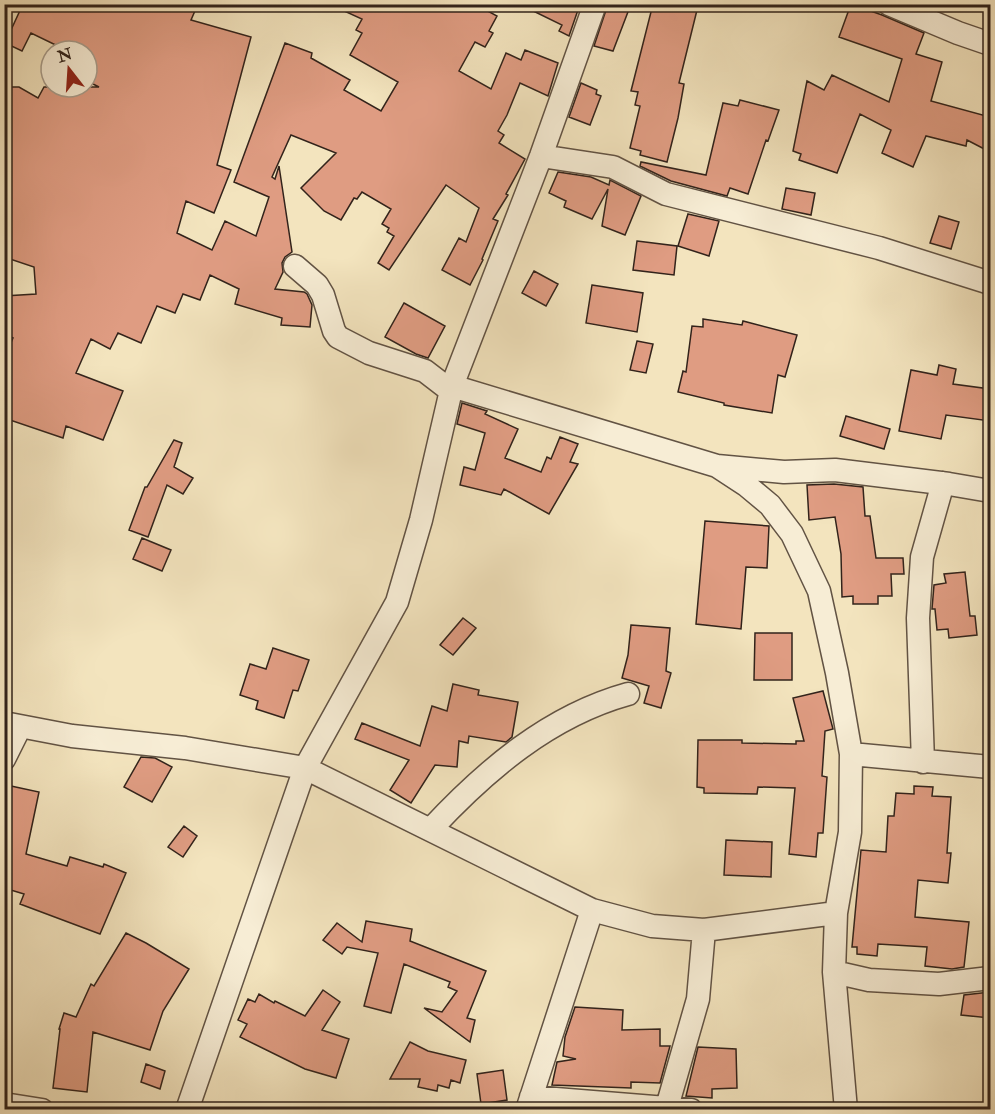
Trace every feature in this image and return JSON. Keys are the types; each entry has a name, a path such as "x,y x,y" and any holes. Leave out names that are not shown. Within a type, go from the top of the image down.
{"street":[{"path":"187,1110 304,768 397,602 421,520 451,388 541,156 596,4"},
{"path":"889,4 990,44"},
{"path":"541,156 614,167 666,194 879,248 990,283"},
{"path":"295,266 317,285 323,295 338,337 369,353 425,371 451,388 717,466 784,472 835,470 990,491"},
{"path":"717,466 746,484 770,505 792,534 819,591 837,673 851,754 850,832 837,913 834,972 846,1110"},
{"path":"923,762 918,618 922,557 943,483"},
{"path":"431,829 495,766 573,714 599,702 628,694"},
{"path":"4,759 12,725 72,736 185,748 304,768 592,910 652,926 704,930 837,913"},
{"path":"851,754 990,767"},
{"path":"592,910 529,1103 667,1107 692,1110"},
{"path":"667,1107 698,999 704,930"},
{"path":"834,972 870,980 939,984 990,978"},
{"path":"4,1104 42,1110"}],"building":[{"path":"23,4 198,4 191,20 251,37 217,165 231,170 214,213 186,201 177,233 212,250 225,221 256,236 269,197 234,182 285,43 312,53 311,58 350,80 344,90 381,111 398,82 350,55 362,33 356,30 362,19 329,4 475,4 497,16 489,31 493,33 485,47 475,42 459,71 491,89 506,53 521,60 525,50 558,63 548,96 520,83 498,131 504,135 499,143 525,159 506,194 508,195 493,219 498,221 483,260 470,285 442,270 459,238 466,242 479,208 446,185 389,270 378,263 394,236 387,232 389,228 382,224 391,209 362,192 357,199 354,198 341,220 324,211 301,188 336,153 291,135 272,177 275,179 279,166 292,252 285,257 282,263 283,272 275,289 307,294 312,305 310,327 281,325 282,318 235,304 239,289 210,275 200,300 183,294 175,313 157,306 141,343 118,333 110,349 91,339 76,373 123,391 103,440 66,426 63,438 4,418 4,359 13,338 4,334 4,296 36,294 34,267 4,257 4,87 19,87 38,98 39,96 39,99 99,99 99,39 43,39 31,33 22,51 5,43"},
{"path":"519,4 580,4 569,36 559,31 562,25"},
{"path":"608,4 631,4 613,51 594,46"},
{"path":"653,4 692,4 691,9 697,10 679,83 684,84 667,162 640,155 641,151 630,148 640,106 635,105 638,92 631,91"},
{"path":"851,4 924,33 916,54 942,62 931,101 990,117 990,152 967,140 966,146 926,136 913,167 882,153 891,130 860,114 837,173 799,160 801,154 793,151 807,81 824,90 832,75 889,102 902,59 839,37"},
{"path":"581,83 597,90 596,94 601,96 590,125 569,117"},
{"path":"740,100 779,110 768,141 766,140 748,194 730,188 727,196 671,181 640,166 641,162 706,175 723,103 738,106"},
{"path":"558,172 591,177 609,185 610,180 641,196 625,235 602,226 608,189 592,219 564,207 566,201 549,193"},
{"path":"786,188 815,193 811,215 782,209"},
{"path":"688,214 719,221 709,256 678,246"},
{"path":"939,216 959,222 951,249 930,243"},
{"path":"637,241 677,246 674,275 633,270"},
{"path":"534,271 558,284 546,306 522,293"},
{"path":"592,285 643,293 637,332 586,323"},
{"path":"404,303 445,326 428,358 385,337"},
{"path":"703,319 742,325 743,321 797,335 785,377 778,375 772,413 724,405 724,403 678,392 683,371 686,372 692,326 703,327"},
{"path":"637,341 653,344 646,373 630,370"},
{"path":"939,365 956,369 953,384 990,389 990,421 946,415 941,439 899,431 911,370 937,375"},
{"path":"462,403 487,411 485,414 518,429 505,458 541,472 547,457 551,459 560,437 578,444 570,462 578,464 549,514 504,489 501,495 460,485 464,467 475,470 485,433 457,424"},
{"path":"846,416 890,429 884,449 840,436"},
{"path":"174,440 182,443 174,467 193,478 183,494 167,485 148,537 129,530 145,487"},
{"path":"834,484 863,487 865,516 870,516 876,558 903,558 904,574 891,574 892,596 878,596 878,604 853,604 853,596 842,597 841,554 835,517 809,520 807,485"},
{"path":"705,521 769,526 767,568 746,567 741,629 696,624"},
{"path":"142,538 171,550 162,571 133,559"},
{"path":"965,572 970,616 975,616 977,635 949,638 948,629 937,630 935,609 932,609 934,585 946,583 944,574"},
{"path":"463,618 476,628 453,655 440,645"},
{"path":"631,625 670,628 666,671 671,673 661,708 644,703 649,686 622,678 628,655"},
{"path":"755,633 792,633 792,680 754,680"},
{"path":"273,648 309,660 298,691 293,690 284,718 256,709 258,701 240,695 250,664 266,669"},
{"path":"453,684 479,690 478,695 518,702 512,737 506,742 469,736 468,743 459,741 457,767 435,765 411,803 390,790 409,760 355,739 362,723 420,746 432,706 447,711"},
{"path":"823,691 833,729 825,731 822,776 827,777 823,833 818,833 816,857 789,854 795,788 758,787 757,794 704,793 704,788 697,787 698,740 796,744 796,741 804,741 793,698"},
{"path":"141,757 155,758 172,767 152,802 124,787"},
{"path":"11,786 39,792 26,854 67,866 70,857 103,867 104,864 126,873 100,934 20,904 24,894 4,888 4,793 10,794"},
{"path":"914,786 933,787 932,796 951,797 947,853 951,853 948,883 918,880 915,917 969,922 964,967 952,969 925,966 927,947 878,944 877,956 857,954 857,947 852,947 861,850 886,852 888,816 894,816 896,793 914,794"},
{"path":"184,826 197,836 183,857 168,847"},
{"path":"726,840 772,842 771,877 724,875"},
{"path":"366,921 412,929 410,941 486,971 467,1018 475,1020 470,1042 424,1008 442,1012 457,991 448,987 450,982 404,964 391,1013 364,1006 378,953 347,947 342,954 323,940 337,923 362,942"},
{"path":"126,933 189,969 163,1011 150,1050 93,1032 87,1092 53,1088 59,1029 64,1013 76,1017 91,984 94,986"},
{"path":"323,990 340,1002 322,1030 349,1039 336,1078 305,1069 240,1037 247,1024 238,1020 248,999 255,1002 259,994 305,1016"},
{"path":"990,992 990,1018 961,1015 964,995"},
{"path":"575,1007 623,1010 622,1030 660,1029 660,1046 670,1046 660,1083 631,1082 631,1088 552,1085 557,1062 576,1059 563,1056 565,1037"},
{"path":"410,1042 428,1051 466,1060 460,1083 451,1080 449,1088 438,1085 437,1091 418,1087 420,1079 390,1079"},
{"path":"698,1047 736,1049 737,1088 712,1089 712,1098 686,1096"},
{"path":"146,1064 165,1071 160,1089 141,1082"},
{"path":"503,1070 507,1100 481,1104 477,1074"}]}
